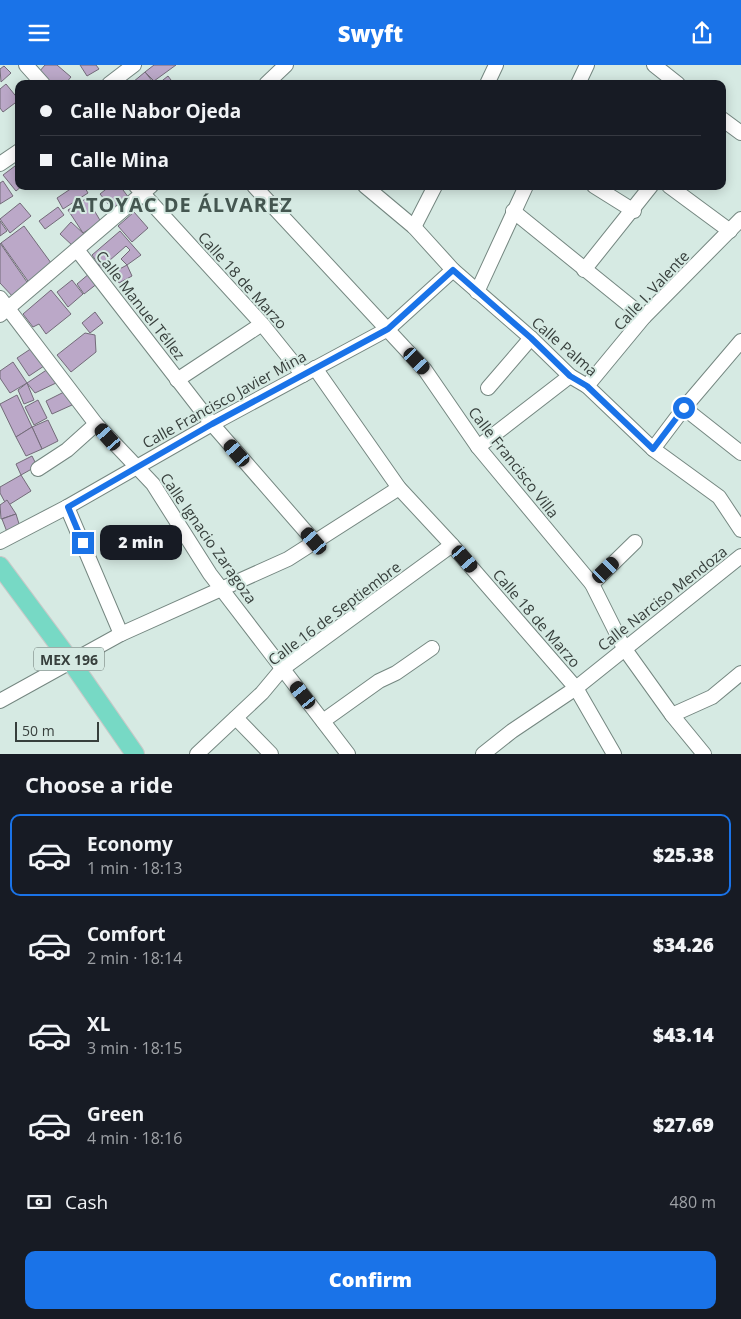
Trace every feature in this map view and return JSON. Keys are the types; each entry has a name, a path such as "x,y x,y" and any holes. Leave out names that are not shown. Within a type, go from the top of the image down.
{"main road":[{"name":"MEX 196","path":"0,566 72,663 135,754"}],"street":[{"path":"26,65 39,80"},
{"path":"114,80 134,65"},
{"path":"270,80 286,65"},
{"path":"489,80 496,65"},
{"path":"580,80 588,65"},
{"path":"654,65 673,80"},
{"path":"726,122 741,133"},
{"path":"0,164 15,154"},
{"path":"3,307 78,251 142,190"},
{"name":"Calle 18 de Marzo","path":"144,190 262,324 303,375"},
{"name":"Calle Francisco Villa","path":"258,190 425,370 478,447 592,583 624,648 672,715 704,754"},
{"name":"Calle Palma","path":"370,190 414,227 453,270 477,292 531,338 570,376 587,386 653,449 719,497 741,530"},
{"path":"414,227 434,190"},
{"path":"477,292 524,190"},
{"path":"600,190 634,211"},
{"path":"584,270 634,211 649,190"},
{"path":"674,190 730,231"},
{"path":"513,211 644,317"},
{"name":"Calle I. Valente","path":"587,386 644,317 741,219"},
{"name":"Calle Manuel Téllez","path":"78,251 212,424 314,541"},
{"name":"Calle Francisco Javier Mina","path":"0,542 68,507 212,424 388,329 453,270"},
{"name":"Calle Ignacio Zaragoza","path":"3,307 96,424 153,484 210,574 348,754"},
{"name":"Calle Manuel Téllez","path":"177,380 262,324"},
{"path":"488,388 531,338"},
{"path":"653,449 684,408 741,341"},
{"name":"Calle 18 de Marzo","path":"316,368 399,488 452,545 576,688 609,752"},
{"path":"478,447 570,376"},
{"path":"684,408 741,453"},
{"path":"38,469 67,450 96,424"},
{"path":"0,701 72,663 121,634 288,559 399,488"},
{"path":"68,507 121,634"},
{"path":"592,583 635,542"},
{"name":"Calle 16 de Septiembre","path":"202,752 282,669 452,545"},
{"name":"Calle Narciso Mendoza","path":"483,754 512,731 576,688 741,556"},
{"path":"323,721 379,681 396,673 432,647"},
{"path":"672,715 712,697 741,673"},
{"path":"236,718 271,754"}],"building":[{"path":"45,65 57,65 71,77 68,80 48,80 39,72"},
{"path":"80,65 96,65 99,69 87,76"},
{"path":"154,65 176,65 155,80 145,72"},
{"path":"4,66 11,73 1,82 0,69"},
{"path":"145,72 151,80 135,80"},
{"path":"168,76 171,80 163,80"},
{"path":"6,84 15,95 15,103 3,112 0,108 0,89"},
{"path":"15,166 15,190 3,175"},
{"path":"3,181 13,196 0,204 0,183"},
{"path":"69,190 86,190 88,193 63,209 57,198"},
{"path":"105,190 123,190 129,198 114,211 100,194"},
{"path":"87,198 101,222 83,233 68,210"},
{"path":"20,203 31,216 10,233 0,219"},
{"path":"58,207 64,215 45,229 39,221"},
{"path":"134,212 148,228 132,242 118,226"},
{"path":"0,221 7,231 0,236"},
{"path":"71,222 84,234 73,246 60,234"},
{"path":"24,226 54,267 30,284 1,243"},
{"path":"120,231 141,255 127,265 121,259 130,250 126,246 101,268 92,255"},
{"path":"0,243 29,285 15,299 0,283"},
{"path":"127,265 132,276 119,283 114,272"},
{"path":"90,273 98,283 84,294 77,284"},
{"path":"72,280 83,294 68,307 57,292"},
{"path":"51,290 71,314 46,334 39,324 33,327 23,314"},
{"path":"95,312 103,323 90,333 82,323"},
{"path":"85,333 95,335 96,352 71,372 57,355"},
{"path":"32,348 44,366 29,376 17,358"},
{"path":"13,362 27,383 10,393 0,378 0,371"},
{"path":"48,369 56,383 35,393 27,383"},
{"path":"27,383 34,400 24,404 18,390"},
{"path":"66,391 72,405 52,414 46,401"},
{"path":"17,395 32,427 16,437 0,404"},
{"path":"38,400 47,418 34,425 25,407"},
{"path":"48,420 58,441 42,449 32,427"},
{"path":"32,427 42,449 26,456 16,437"},
{"path":"32,456 37,466 21,475 16,464"},
{"path":"21,475 31,491 7,506 0,493 0,487"},
{"path":"7,500 16,514 1,519 0,505"},
{"path":"16,514 20,527 7,532 2,519"}],"district":[{"name":"ATOYAC DE ÁLVAREZ","path":"182,204"}],"route":[{"path":"83,543 68,507 212,424 388,329 453,270 531,338 570,376 587,386 653,449 684,408"}]}
